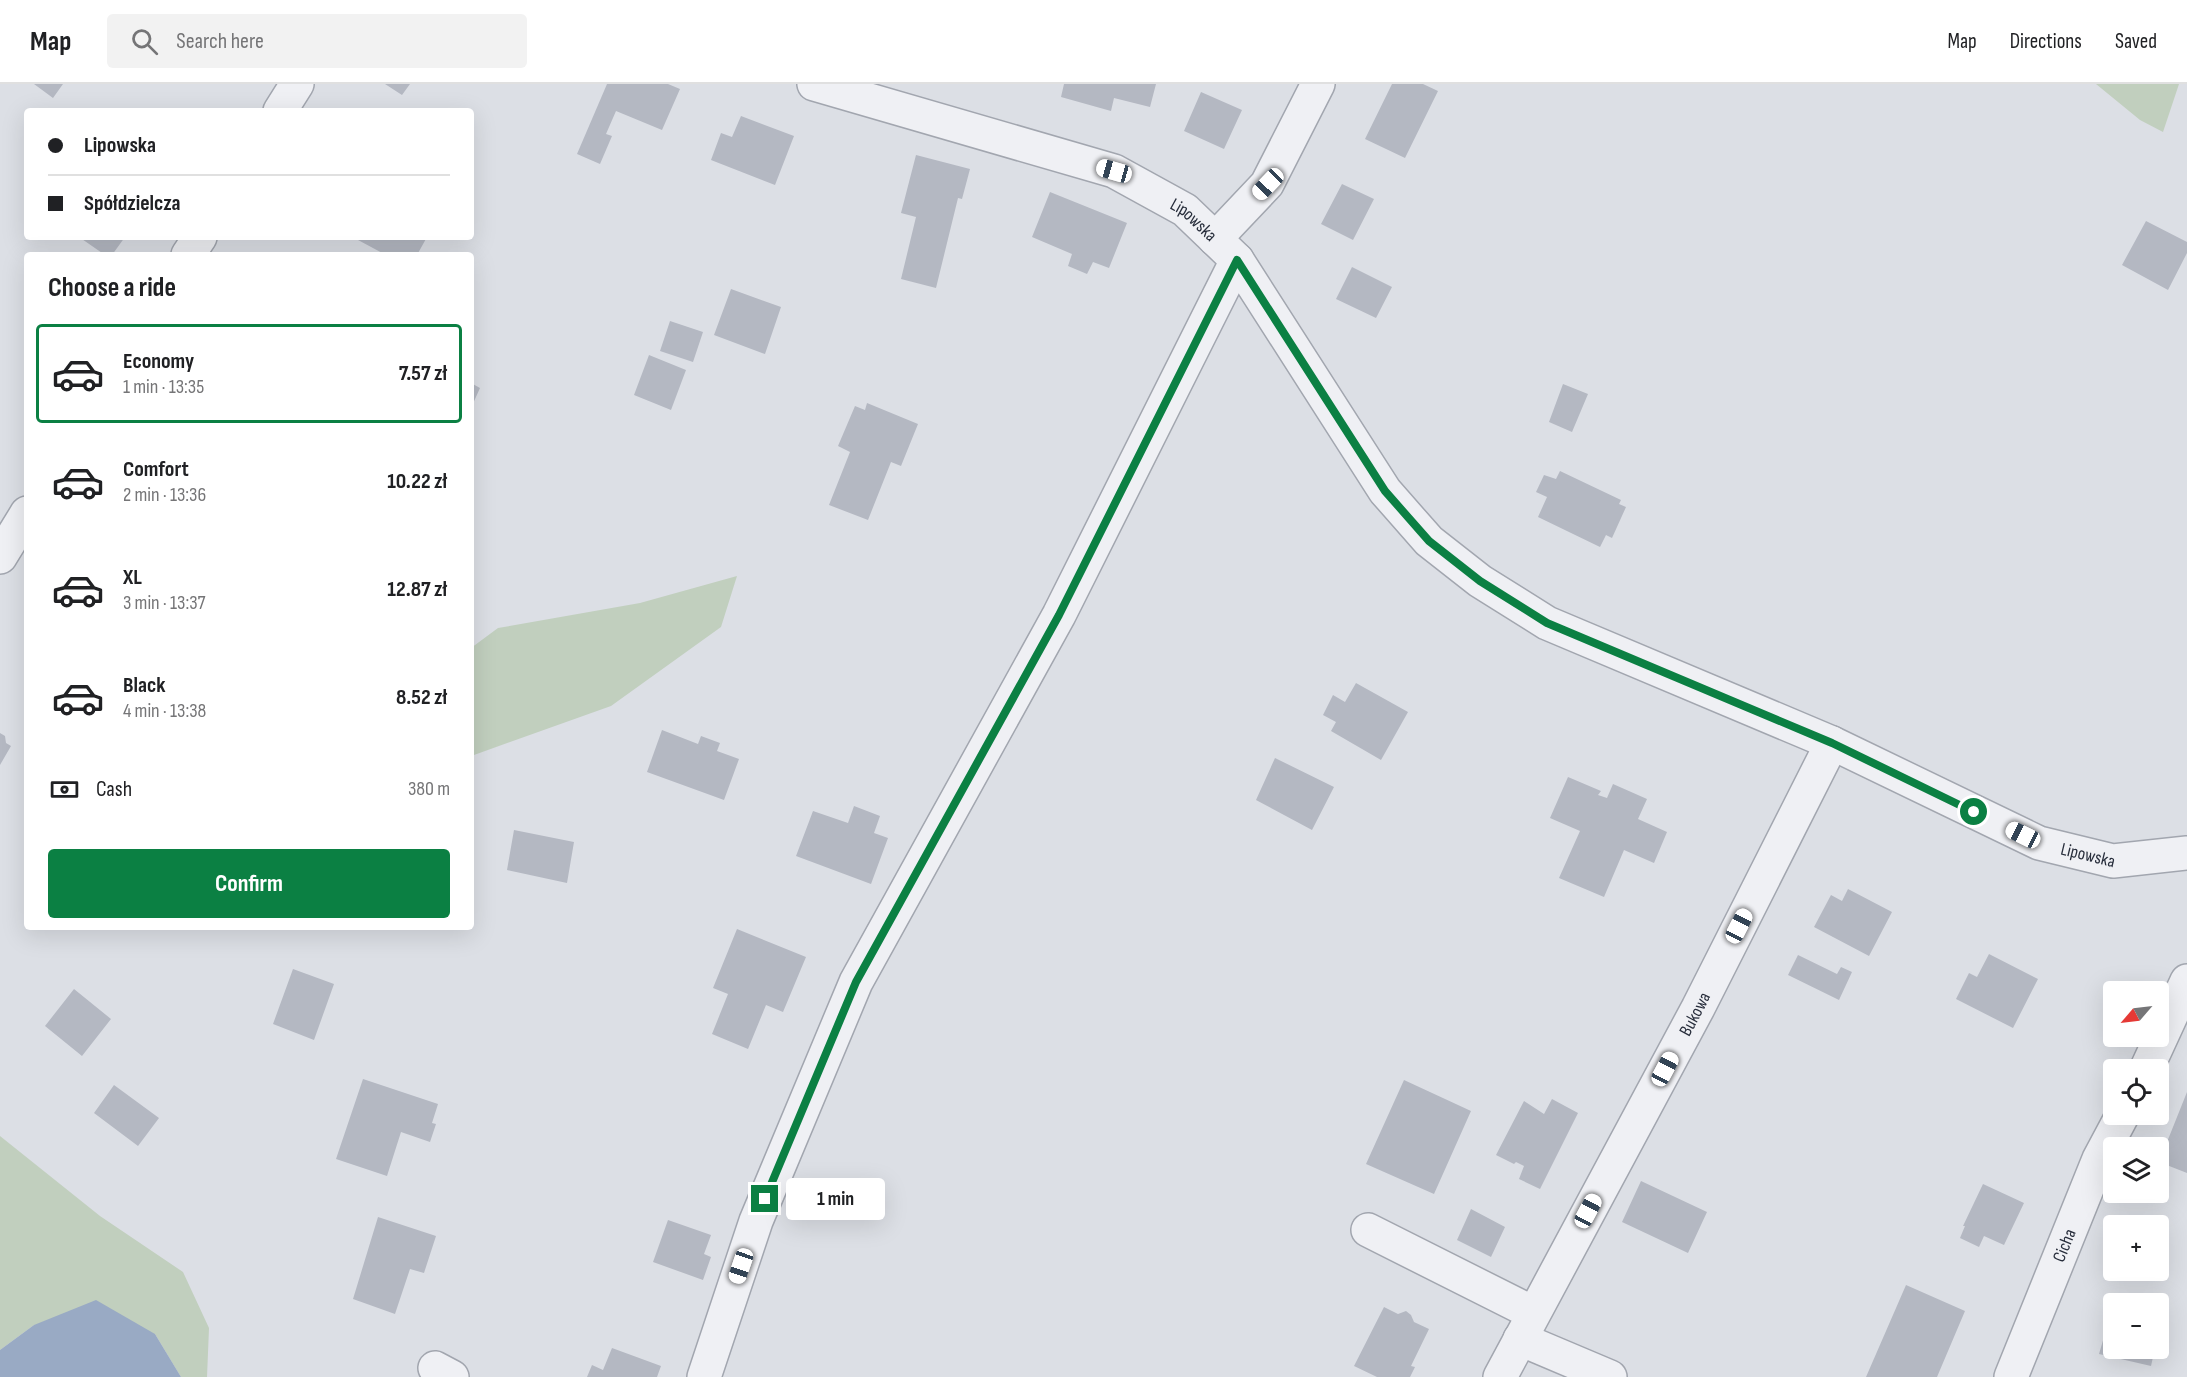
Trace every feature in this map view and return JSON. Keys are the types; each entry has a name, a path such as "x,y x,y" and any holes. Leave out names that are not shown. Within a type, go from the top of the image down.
{"street":[{"path":"282,108 297,84"},
{"name":"Lipowska","path":"814,84 1114,171 1185,210 1226,249 1385,491 1429,541 1480,581 1547,623 1832,743 2039,843 2113,861 2187,853"},
{"path":"704,1377 756,1221 856,982 1059,615 1226,249 1268,184 1318,84"},
{"path":"0,557 24,518"},
{"name":"Bukowa","path":"1500,1377 1698,1008 1832,743"},
{"path":"2151,1059 2187,981"},
{"name":"Cicha","path":"2011,1377 2098,1159 2117,1125"},
{"path":"1368,1230 1610,1377"}],"green space":[{"path":"2096,84 2179,84 2163,132 2140,120"},
{"path":"737,576 721,627 611,706 474,755 474,646 498,628 640,603"},
{"path":"0,1136 100,1216 183,1272 209,1328 207,1377 181,1377 155,1334 34,1325 0,1350"}],"water":[{"path":"96,1300 155,1334 181,1377 0,1377 0,1350 34,1325"}],"building":[{"path":"34,84 63,84 53,98"},
{"path":"385,84 410,84 402,95"},
{"path":"607,84 668,84 680,89 662,130 616,111 606,134 612,136 600,164 577,154"},
{"path":"1064,84 1156,84 1150,107 1114,98 1111,111 1061,97"},
{"path":"1392,84 1423,84 1438,91 1405,158 1365,139"},
{"path":"1201,92 1242,110 1224,149 1184,131"},
{"path":"741,116 794,136 775,185 711,160 721,133 732,137"},
{"path":"916,155 970,169 962,199 958,198 936,288 901,279 916,217 901,213"},
{"path":"1342,184 1374,199 1353,240 1321,224"},
{"path":"1050,192 1127,223 1109,268 1093,262 1087,274 1068,266 1072,254 1032,237"},
{"path":"2146,221 2187,242 2187,253 2168,290 2122,265"},
{"path":"83,240 123,240 114,252 101,252"},
{"path":"358,240 425,240 419,252 380,252"},
{"path":"1352,267 1392,287 1376,318 1336,299"},
{"path":"731,289 781,307 765,354 714,335"},
{"path":"670,321 703,332 693,362 660,351"},
{"path":"649,355 686,370 671,410 634,395"},
{"path":"1563,384 1588,394 1572,432 1549,422"},
{"path":"474,385 480,388 474,401"},
{"path":"867,403 918,424 901,466 891,462 868,520 829,505 850,452 838,446 855,406 865,410"},
{"path":"1560,471 1621,500 1619,504 1626,507 1612,538 1606,535 1600,547 1538,517 1547,497 1536,492 1544,475 1556,479"},
{"path":"1356,683 1408,712 1381,760 1331,731 1336,722 1323,715 1333,695 1345,702"},
{"path":"662,730 698,744 701,736 720,743 717,751 739,759 724,800 647,772"},
{"path":"0,733 5,736 6,743 11,746 0,765"},
{"path":"1275,758 1334,787 1312,830 1256,800"},
{"path":"1568,777 1601,791 1598,795 1607,798 1613,784 1647,799 1638,819 1667,832 1654,863 1624,850 1604,897 1559,878 1580,831 1550,818"},
{"path":"854,806 880,816 874,833 888,838 871,884 796,856 813,811 848,823"},
{"path":"514,830 574,842 567,883 507,870"},
{"path":"1848,889 1892,912 1869,956 1814,927 1831,895 1842,901"},
{"path":"737,929 806,957 783,1012 766,1005 748,1049 712,1034 728,994 713,988"},
{"path":"1989,954 2038,979 2013,1028 1956,999 1969,973 1977,977"},
{"path":"1798,955 1837,974 1841,967 1852,972 1839,1000 1788,975"},
{"path":"293,969 334,984 314,1040 273,1024"},
{"path":"74,989 111,1019 82,1056 45,1026"},
{"path":"363,1079 438,1104 432,1123 436,1124 430,1142 401,1132 387,1176 336,1159"},
{"path":"1404,1080 1471,1111 1434,1194 1366,1164"},
{"path":"114,1085 159,1118 138,1146 94,1113"},
{"path":"2187,1092 2187,1173 2169,1166 2169,1137"},
{"path":"1552,1099 1578,1113 1540,1189 1519,1179 1524,1166 1496,1155 1524,1101 1544,1114"},
{"path":"1641,1181 1707,1212 1688,1253 1622,1222"},
{"path":"1983,1184 2024,1203 2004,1245 1984,1236 1979,1247 1960,1238 1965,1226 1963,1226"},
{"path":"1471,1209 1505,1227 1491,1257 1457,1240"},
{"path":"378,1217 436,1236 424,1273 410,1269 395,1314 353,1299"},
{"path":"668,1220 711,1235 704,1254 711,1257 703,1280 653,1262"},
{"path":"1906,1285 1965,1311 1937,1377 1866,1377"},
{"path":"1384,1307 1398,1314 1406,1311 1414,1322 1429,1329 1411,1366 1415,1367 1410,1377 1377,1377 1354,1366"},
{"path":"2103,1340 2103,1355 2099,1354"},
{"path":"612,1348 661,1366 657,1377 587,1377 592,1365 603,1370"},
{"path":"2121,1359 2153,1359 2151,1366"}],"route":[{"path":"765,1199 856,982 1059,615 1237,260 1385,491 1429,541 1480,581 1547,623 1832,743 1974,812"}]}
